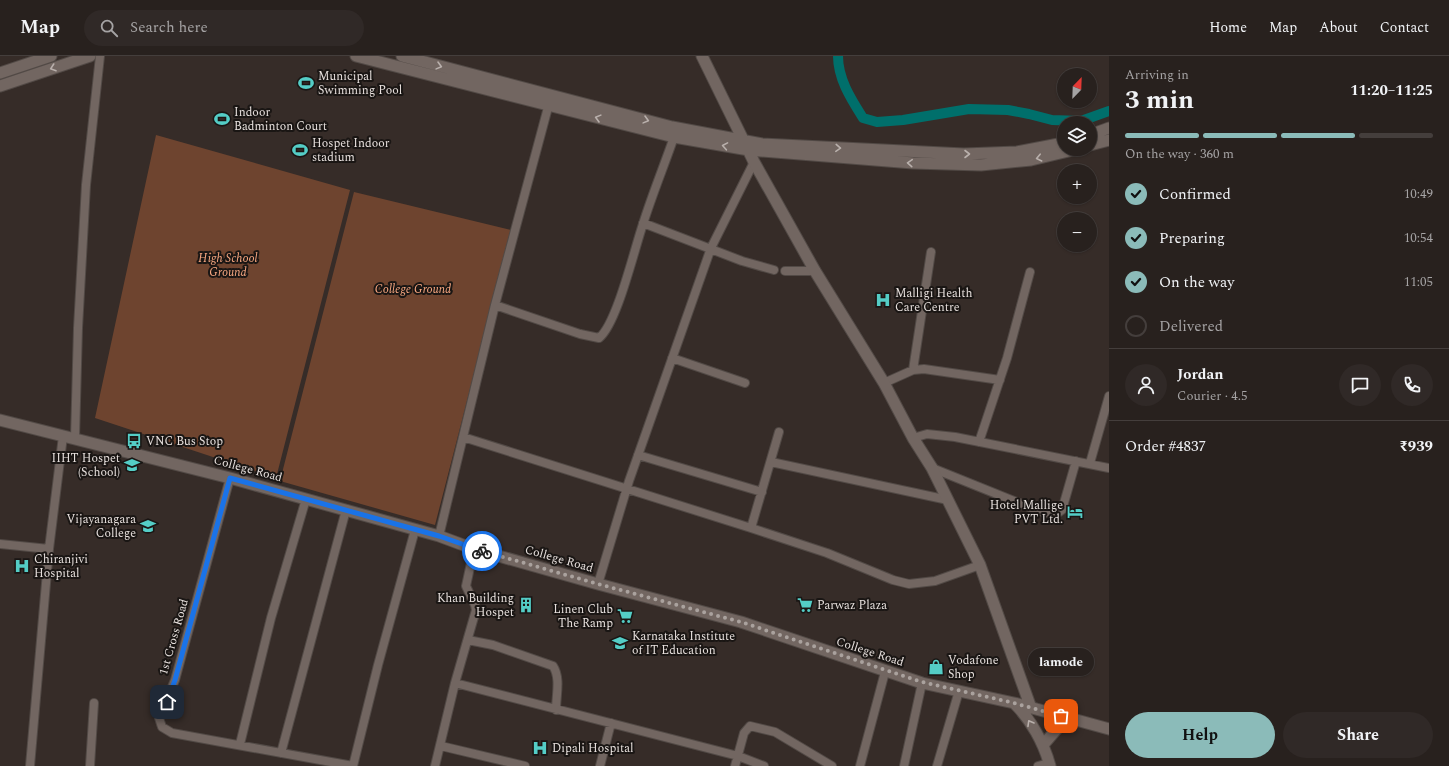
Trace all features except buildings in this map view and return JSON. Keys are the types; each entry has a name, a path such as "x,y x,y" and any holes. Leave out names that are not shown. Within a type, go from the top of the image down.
{"street":[{"path":"0,73 51,56"},
{"path":"0,86 90,56"},
{"path":"74,438 86,185 100,56"},
{"path":"356,56 672,128 762,144 964,154 1016,152 1057,144"},
{"path":"402,56 674,137 749,150 913,163 981,165 1031,160 1057,154"},
{"path":"702,56 754,162 815,271 884,383 913,438 932,468 980,565 1031,708"},
{"path":"439,536 495,305 550,100"},
{"path":"1097,133 1109,128"},
{"path":"495,305 580,334 599,338 610,326 643,223 674,137"},
{"path":"1097,144 1109,140"},
{"path":"598,584 638,455 711,248 754,162"},
{"path":"643,223 742,261 774,270"},
{"path":"913,370 930,252"},
{"path":"785,271 815,271"},
{"path":"979,442 1008,358 1030,272"},
{"path":"672,358 745,383"},
{"path":"884,383 913,370 930,369 1000,380"},
{"path":"1090,463 1109,396"},
{"name":"College Road","path":"0,420 230,478 346,510 439,536 474,549 741,622 885,672 1014,703 1109,729"},
{"path":"751,528 780,432"},
{"path":"913,438 927,434 979,442 1109,468"},
{"path":"30,766 49,549 63,436"},
{"path":"463,437 827,553 909,584 935,581 980,565"},
{"path":"638,455 762,492"},
{"path":"932,468 1039,511 1055,515 1062,510 1076,461"},
{"path":"771,462 948,500"},
{"name":"1st Cross Road","path":"230,478 175,680 159,718 162,727 172,733 240,744 353,766"},
{"path":"240,744 271,618 306,499"},
{"path":"281,752 346,510"},
{"path":"353,766 378,665 415,530"},
{"path":"0,544 49,549"},
{"path":"435,766 441,746 454,683 476,610 474,601 467,592 466,581 474,549"},
{"path":"468,640 493,645 553,666 556,671 557,679 556,710"},
{"path":"860,766 885,672"},
{"path":"904,766 922,682"},
{"path":"454,683 738,756 764,766"},
{"path":"937,766 959,691"},
{"path":"90,766 94,703"},
{"path":"1014,703 1028,718 1043,745 1050,765 1038,766"},
{"path":"1043,745 1062,722 1072,719"},
{"path":"600,766 611,723"},
{"path":"735,766 747,728 754,726 775,732 832,766"},
{"path":"441,746 525,766"}],"green space":[{"name":"High School Ground","path":"156,135 350,190 276,478 95,418"},
{"name":"College Ground","path":"354,192 511,230 435,525 280,481"}],"waterway":[{"path":"838,56 840,73 854,104 863,118 877,122 903,120 969,109 1008,110 1052,120 1081,121 1109,111"}],"way so far":[{"path":"482,551 741,622 885,672 1014,703 1061,716"}],"place":[{"name":"Municipal Swimming Pool","path":"306,83"},
{"name":"Indoor Badminton Court","path":"222,119"},
{"name":"Hospet Indoor stadium","path":"300,150"},
{"name":"Malligi Health Care Centre","path":"883,300"},
{"name":"VNC Bus Stop","path":"134,441"},
{"name":"IIHT Hospet (School)","path":"132,465"},
{"name":"Hotel Mallige PVT Ltd.","path":"1075,512"},
{"name":"Vijayanagara College","path":"148,526"},
{"name":"Chiranjivi Hospital","path":"22,566"},
{"name":"Khan Building Hospet","path":"526,605"},
{"name":"Parwaz Plaza","path":"805,605"},
{"name":"Linen Club The Ramp","path":"625,616"},
{"name":"Karnataka Institute of IT Education","path":"620,643"},
{"name":"Vodafone Shop","path":"936,667"},
{"name":"lamode","path":"1061,716"},
{"name":"Dipali Hospital","path":"540,748"}],"route":[{"path":"167,702 175,680 230,478 439,536 482,551"}]}
